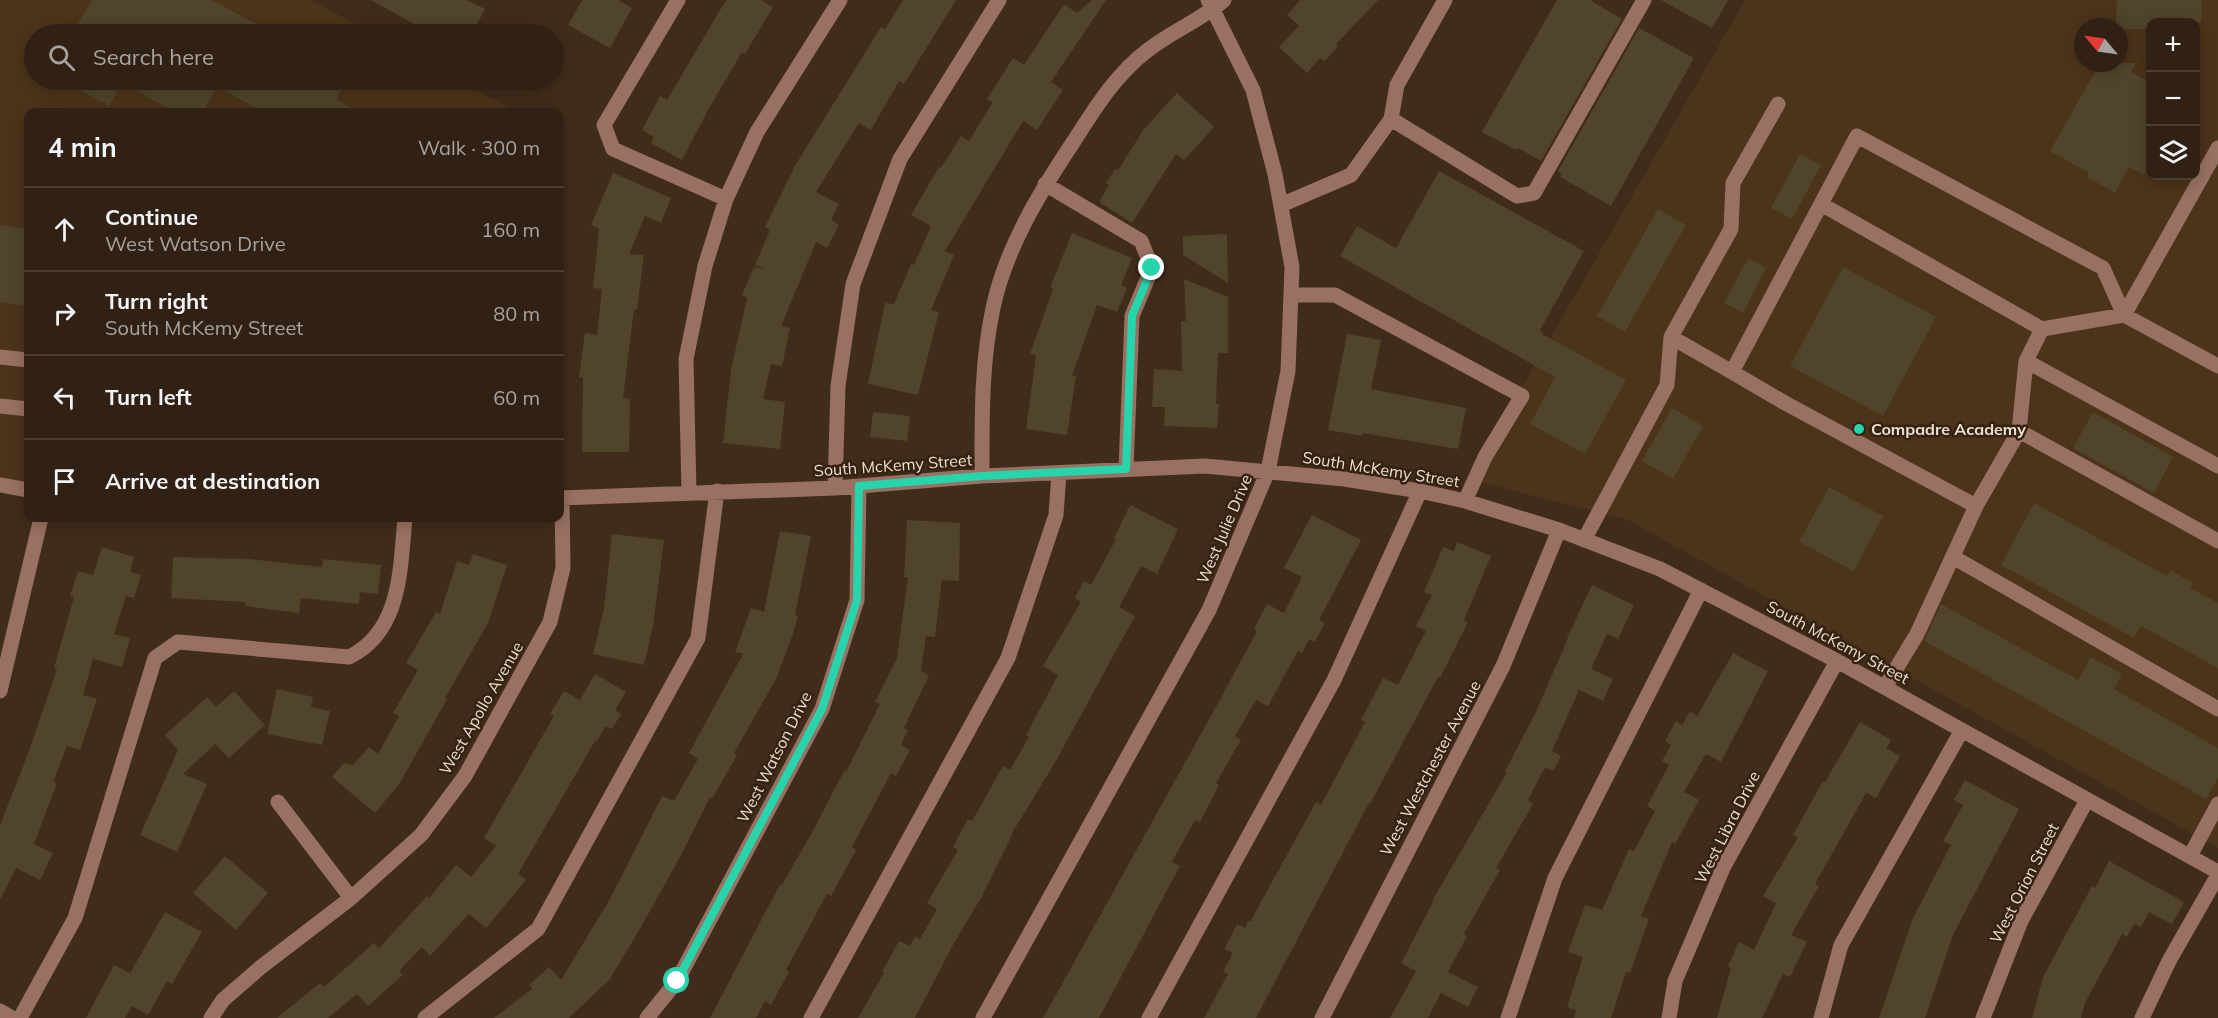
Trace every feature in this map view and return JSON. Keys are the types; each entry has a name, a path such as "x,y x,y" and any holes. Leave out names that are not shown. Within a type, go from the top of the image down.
{"street":[{"path":"678,0 604,124 612,149 726,199"},
{"path":"689,493 686,359 705,266 726,199 757,132 840,0"},
{"path":"835,488 838,386 853,284 900,159 999,0"},
{"path":"1281,205 1351,175 1391,119 1397,85 1445,0"},
{"path":"1391,119 1517,196 1534,193 1644,0"},
{"path":"982,476 982,381 993,308 1010,252 1045,184 1108,89 1148,50 1215,3"},
{"name":"West Julie Drive","path":"983,1018 1209,610 1268,471 1288,370 1292,267 1281,205 1253,90 1215,3"},
{"path":"1584,540 1667,385 1671,337 1731,230 1733,183 1778,104"},
{"path":"1732,372 1857,136 2103,268 2124,315 2218,366"},
{"path":"2124,315 2218,148"},
{"path":"1045,184 1141,242 1152,268 1132,316 1126,469"},
{"path":"1821,204 2042,329 2124,315"},
{"path":"1291,295 1335,295 1522,396 1485,457 1465,501"},
{"path":"1885,687 1917,634 1976,506 2019,431 2026,361 2042,329"},
{"path":"1671,337 1785,403 1976,506"},
{"path":"0,357 24,360"},
{"path":"2026,361 2218,466"},
{"path":"0,406 24,409"},
{"path":"2019,431 2218,541"},
{"name":"South McKemy Street","path":"564,498 835,488 982,476 1205,466 1344,479 1465,501 1559,530 1660,569 1885,687 2218,873"},
{"path":"811,1018 1008,658 1056,515 1059,472"},
{"path":"0,485 24,488"},
{"name":"West Watson Drive","path":"647,1018 677,981 822,709 857,600 859,486"},
{"path":"1149,1018 1334,680 1420,491"},
{"path":"425,1018 538,929 544,919 698,638 717,492"},
{"path":"0,691 40,522"},
{"path":"20,1018 75,918 155,658 178,642 350,657 365,649 382,629 398,593 405,522"},
{"name":"West Apollo Avenue","path":"210,1018 223,1000 261,967 351,898 421,835 465,776 550,622 563,568 562,522"},
{"name":"West Westchester Avenue","path":"1322,1018 1503,666 1559,530"},
{"path":"1953,557 2218,710"},
{"path":"1508,1018 1555,878 1701,590"},
{"name":"West Libra Drive","path":"1669,1018 1675,981 1723,868 1837,661"},
{"path":"1821,1018 1841,945 1962,730"},
{"name":"West Orion Street","path":"1983,1018 2022,921 2087,800"},
{"path":"278,802 351,898"},
{"path":"2190,856 2218,804"},
{"path":"2142,1018 2169,961 2218,873"},
{"path":"0,1011 12,1018"}],"shaded area":[{"path":"0,0 311,0 356,24 24,24 24,90 476,90 510,108 24,108 24,489 0,485"},
{"name":"Compadre Academy","path":"1745,0 2218,0 2218,848 1628,520 1469,479"}],"building":[{"path":"92,0 212,0 256,24 78,24"},
{"path":"371,0 467,0 485,9 477,24 414,24"},
{"path":"582,0 618,0 632,8 610,48 568,25"},
{"path":"726,0 761,0 773,7 745,54 742,52 682,160 651,143 654,137 642,130 660,96 667,100"},
{"path":"903,0 956,0 904,84 899,81 871,130 859,123 816,192 839,204 831,220 839,225 827,248 816,242 781,326 790,328 782,366 771,364 763,399 785,402 780,449 723,443 731,370 747,298 742,295 754,267 764,269 755,265 770,230 765,227 796,164 881,27 885,29"},
{"path":"1092,0 1106,0 1051,82 1063,90 1037,130 1023,121 945,251 954,255 931,310 939,312 918,395 868,384 885,303 894,304 931,226 911,215 939,167 941,168 961,136 969,141 993,102 987,99 1013,58 1024,65 1064,4 1077,13"},
{"path":"1300,0 1378,0 1336,44 1338,46 1325,61 1320,58 1307,73 1279,47 1299,26 1287,15"},
{"path":"1557,0 1590,0 1622,19 1541,161 1482,132"},
{"path":"1661,0 1728,0 1712,28"},
{"path":"2117,0 2202,0 2201,22 2200,18 2146,18 2146,29 2128,29 2128,18 2116,18"},
{"path":"1639,28 1694,58 1611,206 1560,177 1562,174 1558,171"},
{"path":"2128,63 2136,63 2131,72 2146,80 2146,172 2144,175 2129,167 2115,193 2087,177 2089,173 2050,151 2095,72 2128,72"},
{"path":"80,90 118,90 109,106"},
{"path":"135,90 215,90 205,108 168,108"},
{"path":"223,90 342,90 336,100 351,108 256,108"},
{"path":"1177,93 1214,127 1184,160 1176,154 1132,223 1099,202 1109,185 1106,183 1115,169 1118,170 1144,129"},
{"path":"1800,154 1821,165 1792,219 1771,208"},
{"path":"1439,171 1584,251 1540,330 1543,331 1542,334 1626,380 1585,454 1530,424 1555,377 1340,256 1357,226 1396,248"},
{"path":"613,173 671,198 661,223 645,216 629,254 644,255 637,310 634,309 623,398 630,399 629,452 582,452 583,378 579,377 585,333 597,335 602,289 593,288 599,229 591,225"},
{"path":"1658,209 1686,225 1625,332 1597,316"},
{"path":"0,225 24,228 24,305 0,302"},
{"path":"1072,233 1132,258 1121,285 1127,288 1117,312 1097,305 1072,376 1076,376 1067,435 1026,429 1036,356 1030,354 1053,289 1050,288"},
{"path":"1227,234 1228,283 1183,255 1183,236"},
{"path":"1748,258 1766,268 1743,313 1724,303"},
{"path":"1843,267 1936,317 1883,416 1790,366"},
{"path":"1184,279 1228,297 1228,353 1218,353 1217,428 1164,426 1165,407 1152,407 1154,369 1182,371 1181,321 1186,321"},
{"path":"1347,334 1381,340 1371,389 1466,408 1458,449 1363,433 1362,436 1328,430"},
{"path":"1672,408 1703,426 1673,479 1642,461"},
{"path":"873,412 910,416 907,441 870,437"},
{"path":"2093,412 2173,457 2154,493 2073,448"},
{"path":"1829,487 1883,516 1854,571 1799,542"},
{"path":"2034,503 2167,576 2170,570 2193,583 2190,588 2218,603 2218,668 2141,626 2134,638 2001,565"},
{"path":"1130,505 1178,529 1157,574 1141,566 1119,607 1135,616 1056,761 1012,833 981,898 954,943 915,1018 858,1018 899,941 910,946 915,937 920,939 937,909 927,903 958,850 953,847 968,819 972,821 1003,766 1010,770 1029,737 1026,735 1058,675 1043,666 1081,602 1075,598 1084,581 1091,585 1116,539 1114,538"},
{"path":"1312,515 1361,540 1319,620 1325,623 1315,642 1309,639 1302,653 1298,651 1268,706 1256,700 1235,736 1241,740 1216,783 1219,785 1200,822 1195,820 1172,862 1180,866 1099,1018 1043,1018 1257,631 1254,629 1267,604 1284,613 1302,577 1284,568"},
{"path":"907,520 960,523 959,581 942,580 935,637 926,636 921,671 929,675 904,728 908,730 901,745 910,750 896,776 891,773 852,847 856,850 831,896 827,894 786,970 789,972 771,1005 765,1001 756,1018 710,1018 780,884 782,885 815,827 844,771 846,772 880,704 875,702 897,658 908,577 904,577"},
{"path":"780,531 811,536 793,634 776,679 734,753 737,755 712,799 710,797 641,927 610,979 569,1018 494,1018 532,989 529,985 549,967 561,980 610,899 662,796 674,801 698,759 689,753 743,654 735,652 751,608 764,612"},
{"path":"612,534 664,540 653,626 644,665 593,654 604,608"},
{"path":"1457,542 1491,556 1464,620 1468,622 1440,678 1438,677 1369,803 1256,1018 1204,1018 1228,974 1223,972 1233,953 1224,949 1237,924 1245,928 1248,921 1250,922 1316,802 1321,805 1365,722 1361,720 1383,678 1398,685 1426,631 1416,626 1432,595 1424,592 1443,547 1454,551"},
{"path":"102,547 134,557 130,572 141,575 134,598 126,596 114,634 130,638 122,667 93,659 83,695 97,699 80,750 67,746 53,782 57,783 34,844 53,853 40,880 16,868 0,900 0,825 29,751 57,669 54,668 74,597 70,596 78,571 93,575"},
{"path":"473,554 507,565 488,623 400,783 375,813 332,777 344,763 353,765 369,747 378,754 399,716 393,713 418,670 406,663 436,612 440,614 457,561 469,565"},
{"path":"173,557 250,559 322,567 323,559 381,565 378,594 360,592 359,604 301,598 299,613 245,606 245,602 171,598"},
{"path":"1592,585 1634,605 1618,639 1607,634 1591,669 1613,679 1603,701 1579,690 1552,751 1561,756 1553,771 1545,767 1528,800 1533,804 1496,868 1500,870 1464,934 1467,936 1448,972 1478,987 1468,1007 1441,993 1428,1018 1390,1018 1416,971 1401,963 1432,901 1507,772 1505,771 1535,714"},
{"path":"1941,604 2078,680 2091,657 2122,674 2114,689 2218,748 2218,778 2206,799 1924,641"},
{"path":"1733,653 1768,671 1721,762 1706,754 1684,792 1699,800 1675,844 1672,842 1641,916 1649,919 1630,973 1626,972 1611,1018 1574,1018 1576,1010 1567,1007 1583,957 1568,952 1585,905 1602,910 1629,849 1634,851 1655,811 1647,806 1669,765 1662,761 1671,745 1665,741 1676,721 1682,725 1690,711 1697,716"},
{"path":"595,674 626,692 615,710 621,714 612,729 606,726 595,741 518,874 526,880 486,928 469,914 430,956 422,947 399,971 403,975 368,1006 357,994 328,1018 277,1018 320,983 324,987 374,943 379,948 427,896 429,898 456,865 471,877 496,846 484,838 554,716 550,714 564,691 580,700"},
{"path":"277,689 313,697 311,707 330,711 322,745 267,734"},
{"path":"234,691 265,725 229,758 215,744 183,774 207,784 177,852 140,835 178,750 165,735 207,697 216,707"},
{"path":"1860,722 1891,740 1886,748 1900,756 1876,798 1866,793 1815,884 1819,886 1791,935 1807,942 1790,977 1783,974 1762,1018 1717,1018 1731,968 1728,966 1739,942 1754,950 1776,903 1763,896 1798,837 1793,835 1823,781 1825,782"},
{"path":"1965,780 2019,809 1953,935 1925,1018 1879,1018 1913,918 1951,845 1943,841 1963,805 1954,800"},
{"path":"225,856 268,893 236,930 193,893"},
{"path":"2109,861 2184,902 2172,924 2149,912 2141,927 2134,924 2127,937 2122,934 2085,1003 2081,1018 2032,1018 2043,977 2092,886 2095,888"},
{"path":"165,912 202,932 172,984 167,981 148,1015 132,1006 125,1018 86,1018 114,965 130,973"}],"place":[{"name":"Compadre Academy","path":"1859,429"}],"route":[{"path":"677,981 822,709 857,600 859,486 982,476 1126,469 1132,316 1152,268"}]}
